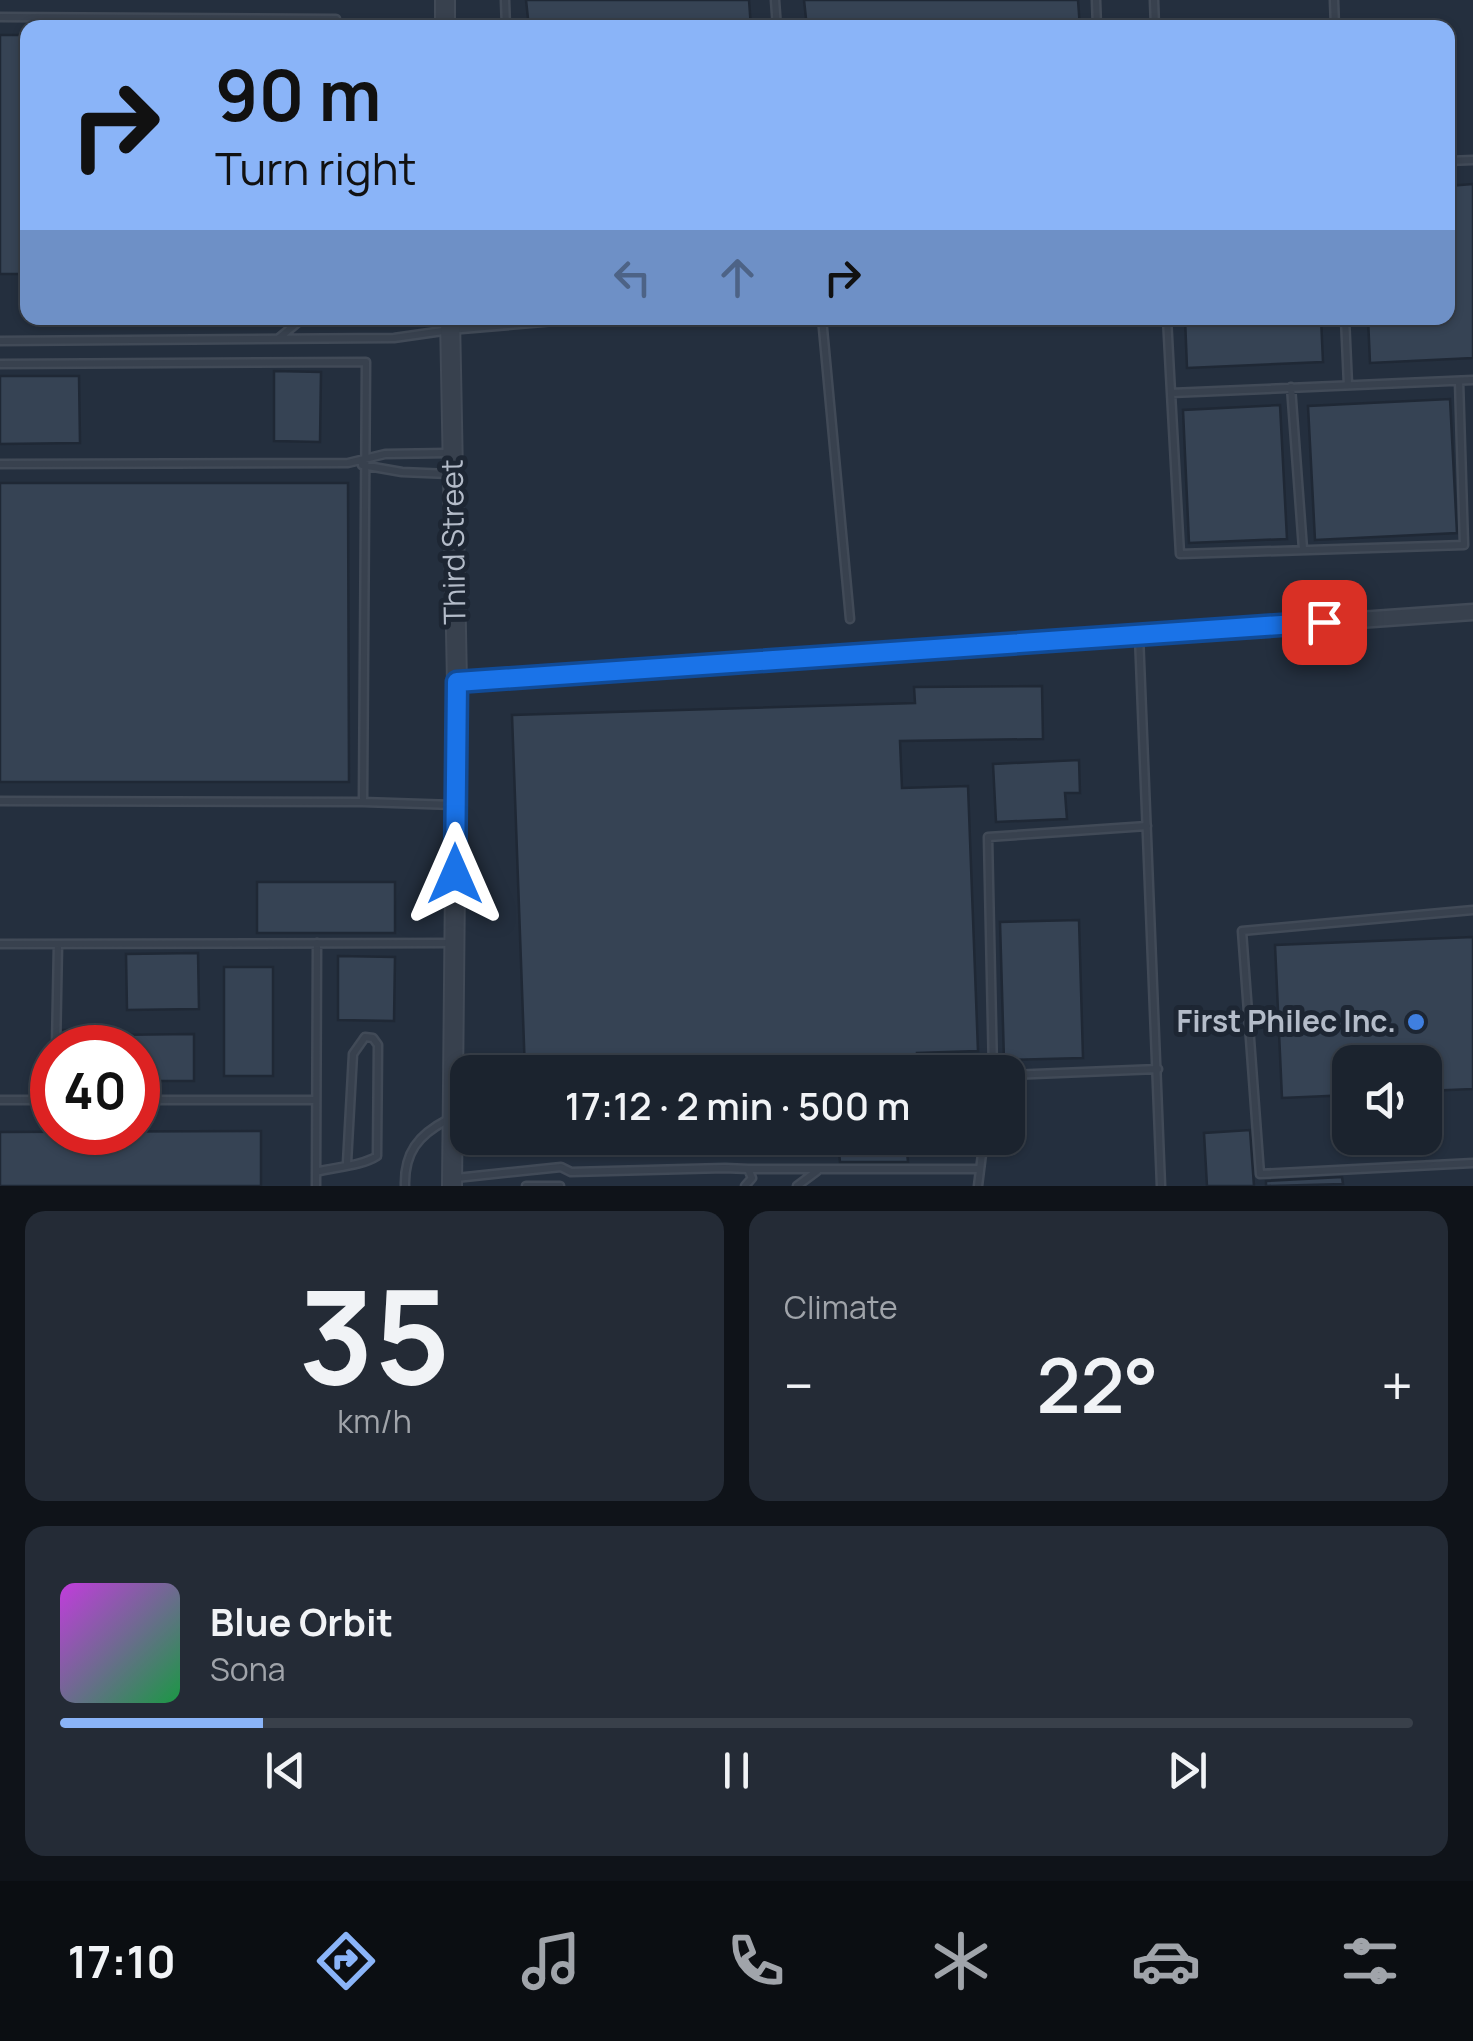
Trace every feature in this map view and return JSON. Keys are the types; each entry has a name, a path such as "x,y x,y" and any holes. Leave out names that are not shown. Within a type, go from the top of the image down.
{"street":[{"name":"Third Street","path":"450,325 457,682 454,1055"},
{"path":"457,682 1473,612"},
{"name":"Third Street","path":"452,1155 452,1182"}],"lane":[{"path":"0,17 336,20"},
{"path":"279,338 295,325"},
{"path":"0,341 394,338 446,325"},
{"path":"823,325 850,619"},
{"path":"1167,325 1180,554 1464,545 1460,382"},
{"path":"1345,325 1348,385"},
{"path":"0,364 366,362 363,802"},
{"path":"1171,393 1473,380"},
{"path":"1290,387 1303,550"},
{"path":"365,462 386,454 452,453"},
{"path":"0,464 365,462 402,472 453,474"},
{"path":"1138,635 1161,1186"},
{"path":"0,800 456,806"},
{"path":"993,1055 988,837 1147,826"},
{"path":"1473,910 1242,931 1260,1174 1473,1164"},
{"path":"316,1186 317,943"},
{"path":"0,944 455,943"},
{"path":"56,1025 58,944"},
{"path":"316,1172 377,1156 378,1045 374,1038 364,1036 353,1054 347,1163"},
{"path":"1025,1075 1158,1069"},
{"path":"0,1100 30,1100"},
{"path":"160,1100 316,1100"},
{"path":"405,1186 407,1158 414,1145 428,1130 450,1119"},
{"path":"978,1186 982,1155"},
{"path":"452,1182 561,1167 571,1172 980,1169"},
{"path":"746,1186 752,1178 748,1169"},
{"path":"797,1186 818,1170"},
{"path":"526,1186 560,1186"}],"building":[{"path":"526,0 749,0 750,20 528,20"},
{"path":"804,0 1078,0 1079,20 806,20"},
{"path":"0,35 20,35 20,274 0,274"},
{"path":"1473,184 1473,358 1370,363 1368,325 1455,325 1455,185"},
{"path":"1185,325 1321,325 1323,362 1187,368"},
{"path":"274,371 321,372 320,442 274,441"},
{"path":"0,376 79,376 80,443 0,444"},
{"path":"1450,399 1457,533 1315,540 1308,406"},
{"path":"1280,405 1287,539 1189,543 1183,410"},
{"path":"0,483 348,483 349,782 0,782"},
{"path":"1042,686 1043,739 900,741 902,788 968,786 978,1051 917,1055 524,1055 512,715 915,703 914,687"},
{"path":"1079,760 1080,793 1065,793 1067,819 996,822 993,764"},
{"path":"257,882 395,882 395,933 257,933"},
{"path":"1079,920 1083,1058 1025,1059 1025,1055 1004,1055 1000,922"},
{"path":"1473,937 1473,1089 1442,1090 1442,1045 1332,1045 1332,1096 1282,1098 1275,945"},
{"path":"198,953 199,1009 127,1010 126,954"},
{"path":"338,956 395,957 394,1021 338,1020"},
{"path":"224,967 273,967 273,1076 224,1076"},
{"path":"160,1034 194,1034 194,1081 160,1081"},
{"path":"1250,1130 1254,1186 1207,1186 1204,1133"},
{"path":"160,1131 261,1131 261,1186 0,1186 0,1132 30,1132 30,1155 160,1155"},
{"path":"839,1155 907,1155 908,1162 840,1162"},
{"path":"1342,1177 1343,1184 1266,1186 1266,1181"}],"place":[{"name":"First Philec Inc.","path":"1416,1022"}],"route":[{"path":"455,874 457,682 1324,622"}]}
